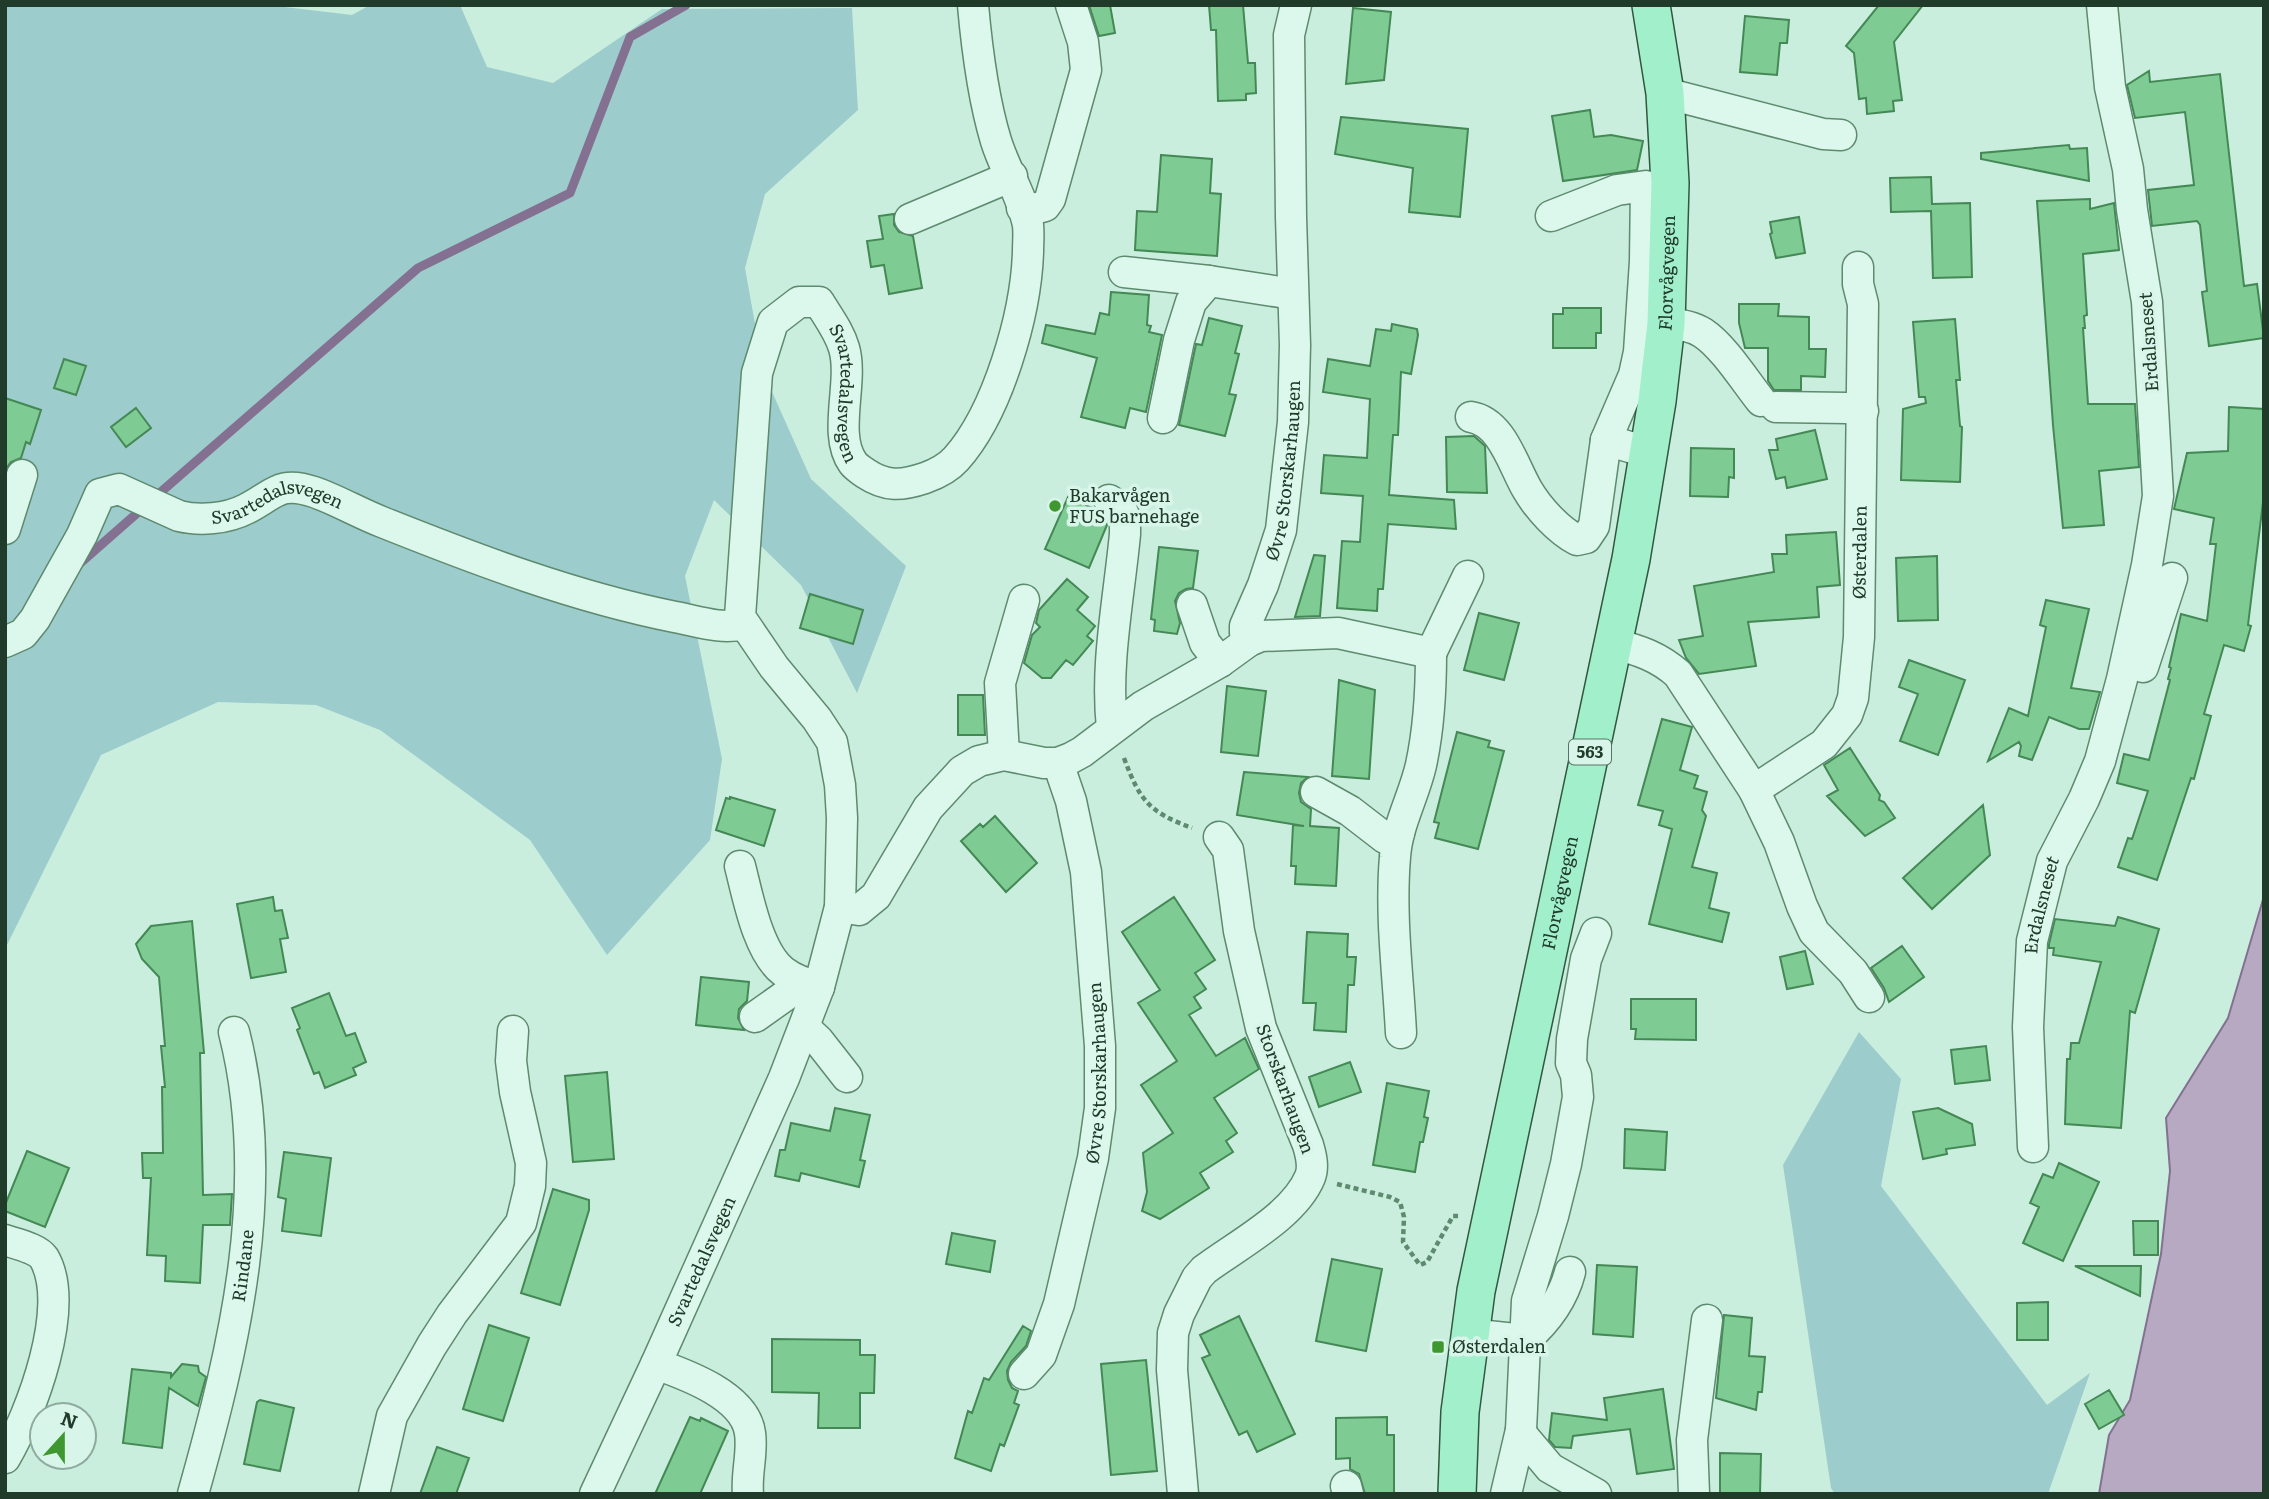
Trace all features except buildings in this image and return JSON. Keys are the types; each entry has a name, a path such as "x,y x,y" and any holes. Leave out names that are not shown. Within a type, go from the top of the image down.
{"main road":[{"name":"Florvågvegen","path":"1457,1494 1460,1412 1469,1334 1505,1147 1614,644 1650,453 1666,324 1670,183 1665,93 1651,5"}],"street":[{"name":"Svartedalsvegen","path":"595,1494 656,1364 805,1028 811,985 840,907 842,818 840,785 832,742 817,719 774,667 740,617 754,389 773,321 799,302 819,302 837,330 845,349 848,372 844,438 854,465 876,480 897,485 937,473 954,462 969,443 987,411 1010,351 1025,295 1028,227 1012,176 995,139 977,46 973,5"},
{"path":"1022,208 1045,206 1049,199 1086,70 1083,41 1072,5"},
{"name":"Øvre Storskarhaugen","path":"1249,641 1245,626 1273,557 1284,510 1293,422 1295,345 1289,36 1296,5"},
{"name":"Erdalsneset","path":"2033,1147 2028,1027 2032,941 2052,861 2100,761 2122,679 2147,565 2158,496 2146,289 2122,136 2110,87 2102,5"},
{"path":"1665,93 1823,134 1841,135"},
{"path":"910,219 1012,176"},
{"name":"Florvågvegen","path":"1471,417 1485,420 1491,425 1529,492 1564,533 1577,540 1586,538 1594,526 1606,440 1634,375 1639,352 1645,261 1646,186 1617,190 1551,215"},
{"name":"Østerdalen","path":"1754,790 1824,744 1847,715 1853,698 1859,637 1863,411 1863,304 1858,284 1858,267"},
{"path":"1124,272 1293,294"},
{"path":"1163,418 1179,340 1191,302 1209,281"},
{"path":"1666,324 1679,324 1704,334 1768,404 1863,411"},
{"path":"1606,440 1650,453"},
{"path":"5,529 22,475"},
{"name":"Svartedalsvegen","path":"5,642 23,634 35,619 82,535 100,494 119,489 189,519 228,516 246,509 276,489 292,486 315,492 380,522 570,591 636,609 710,624 743,624"},
{"path":"1109,500 1121,507 1125,517 1110,669 1112,728"},
{"path":"1401,1033 1394,944 1395,857 1399,833 1421,765 1431,699 1431,653 1468,576"},
{"path":"2122,679 2141,671 2172,578"},
{"path":"1004,755 1000,683 1024,600"},
{"path":"1192,605 1205,643 1220,662"},
{"path":"840,907 859,910 870,904 928,807 962,771 979,761 1004,755 1058,763 1082,752 1143,706 1220,662 1249,641 1272,635 1338,633 1431,653"},
{"path":"1614,644 1663,661 1678,674 1754,790 1779,842 1814,932 1837,953 1869,997"},
{"name":"Øvre Storskarhaugen","path":"1024,1374 1041,1354 1059,1304 1093,1158 1100,1108 1100,1046 1086,872 1071,801 1058,763"},
{"path":"1316,792 1350,811 1385,838 1399,833"},
{"name":"Storskarhaugen","path":"1183,1494 1172,1370 1173,1333 1179,1314 1197,1278 1225,1254 1285,1214 1310,1177 1312,1164 1308,1145 1261,1028 1239,932 1227,850 1219,837"},
{"path":"740,866 761,942 782,971 811,985"},
{"path":"1506,1494 1521,1430 1527,1301 1553,1216 1578,1097 1570,1052 1586,959 1596,933"},
{"path":"755,1017 811,985"},
{"path":"805,1028 847,1077"},
{"path":"374,1494 392,1416 452,1314 521,1223 530,1186 531,1163 515,1092 511,1061 513,1031"},
{"name":"Rindane","path":"193,1494 218,1406 244,1276 250,1209 250,1113 234,1032"},
{"path":"5,1240 39,1252 44,1258 50,1278 54,1319 32,1399 5,1458"},
{"path":"1525,1340 1545,1320 1567,1284 1570,1272"},
{"path":"1694,1494 1692,1440 1707,1320"},
{"path":"1469,1334 1525,1340"},
{"path":"656,1364 716,1391 739,1408 746,1418 751,1445 748,1494"},
{"path":"1521,1430 1531,1447 1550,1468 1596,1494"},
{"path":"1550,1468 1552,1481 1569,1494"}],"path":[{"path":"1112,728 1132,780 1149,807 1164,817 1219,837"},
{"path":"1310,1177 1390,1197 1400,1202 1404,1217 1403,1242 1420,1265 1427,1262 1453,1216 1457,1215 1465,1220"}],"shaded area":[{"path":"5,5 268,5 352,15 370,5 460,5 487,67 553,83 662,9 852,8 858,110 765,194 745,268 764,374 811,479 906,566 857,693 801,585 714,500 685,576 722,759 710,840 607,955 530,840 380,730 316,705 218,702 101,755 5,949"},
{"path":"2264,896 2264,1494 2099,1494 2109,1435 2130,1400 2161,1254 2170,1171 2166,1118 2228,1018"},
{"path":"1859,1032 1901,1079 1881,1186 2047,1405 2090,1373 2048,1494 1835,1494 1831,1488 1783,1165"}],"waterway":[{"path":"154,498 418,268 570,193 630,37 686,5"},
{"path":"78,565 144,507"}],"place":[{"name":"Bakarvågen FUS barnehage","path":"1055,506"},
{"name":"Østerdalen","path":"1438,1347"}]}
